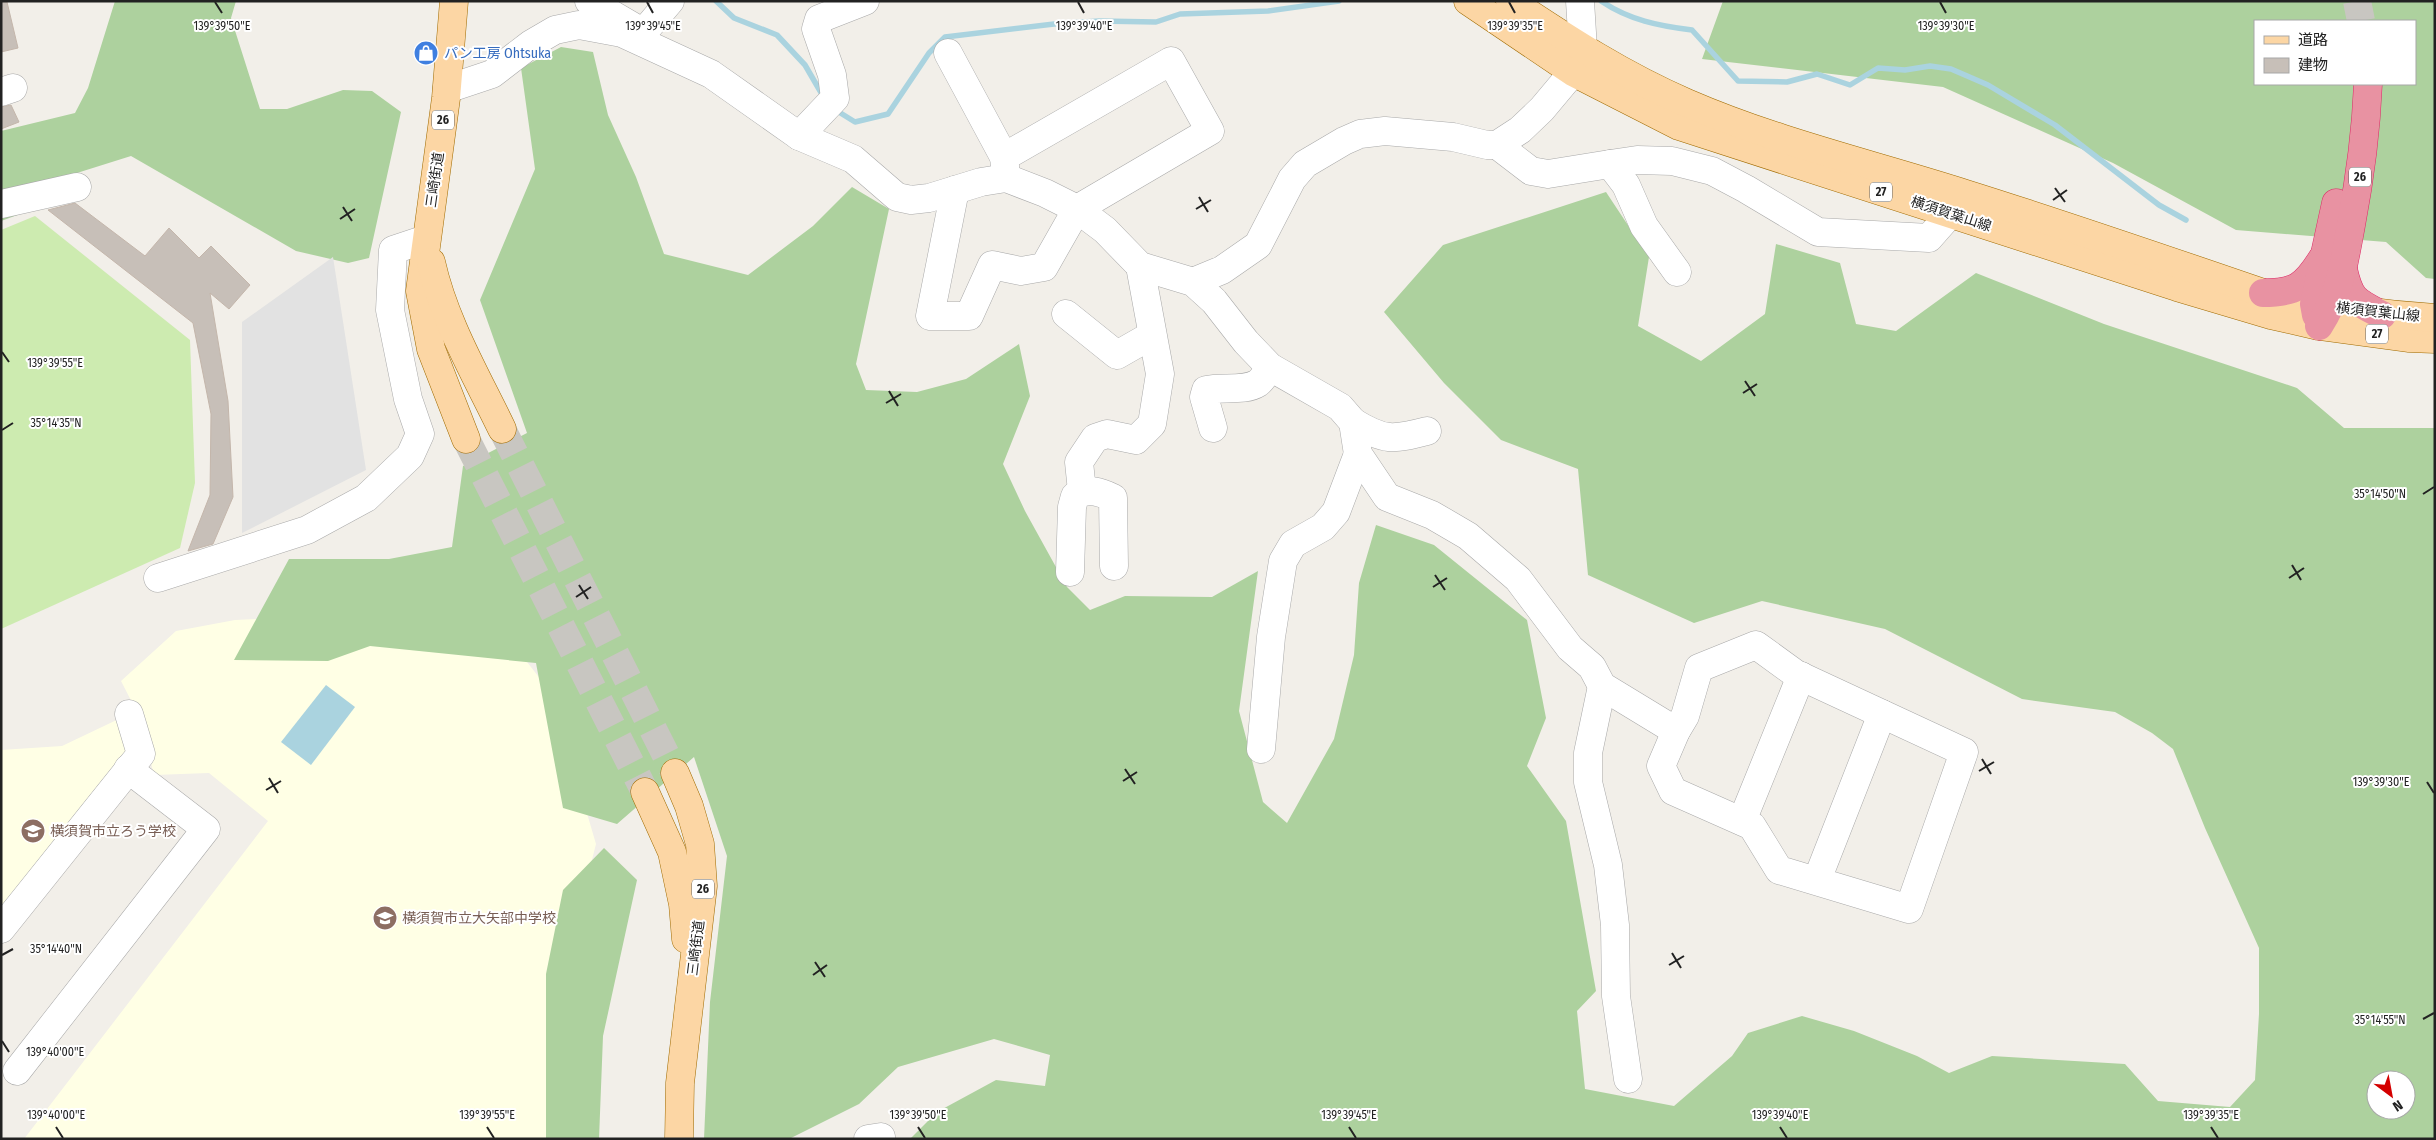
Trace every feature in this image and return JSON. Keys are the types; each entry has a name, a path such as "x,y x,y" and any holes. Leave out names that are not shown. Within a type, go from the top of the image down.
{"highway":[{"name":"26","path":"2322,313 2330,237 2344,164 2350,85"},
{"name":"26","path":"2322,313 2343,269 2363,162 2368,85"},
{"name":"26","path":"2263,293 2280,293 2296,289 2317,267 2330,237"},
{"path":"2343,269 2348,290 2357,302 2382,315"}],"main road":[{"name":"三崎街道","path":"454,1 447,89 420,291 431,349 466,439"},
{"name":"横須賀葉山線","path":"1468,1 1578,61 1679,126 1810,170 1951,213 2176,287 2322,313 2435,318"},
{"name":"横須賀葉山線","path":"1510,1 1578,61 1790,142 1964,193 2322,313 2408,338 2435,339"},
{"name":"三崎街道","path":"426,238 436,287 502,429"},
{"name":"三崎街道","path":"675,773 689,806 700,844 703,886 680,1083 678,1139"},
{"name":"三崎街道","path":"645,792 672,852 683,904 689,1008"},
{"path":"672,852 683,855 689,854 700,844"}],"street":[{"path":"589,1 644,37 711,74 799,136 853,159 897,197 911,200 929,198 955,190 1005,167 1171,61 1210,131 1076,209 1044,267 1021,271 992,264 969,316 930,316 955,190"},
{"path":"644,37 670,1"},
{"path":"799,136 835,98 832,76 816,28 819,18 865,1"},
{"path":"1193,282 1222,270 1258,245 1292,179 1305,164 1344,141 1360,134 1386,131 1453,136 1487,145 1497,145 1520,130 1542,108 1578,61 1580,1"},
{"path":"447,89 492,74 531,44 555,30 579,25 644,37"},
{"path":"948,53 1005,167 1045,193 1076,209 1105,230 1140,266 1193,282 1214,301 1246,342 1270,367 1340,407 1353,422 1366,430 1392,439 1427,431"},
{"path":"1497,145 1531,171 1548,174 1637,160 1672,161 1712,171 1818,232 1929,238 1951,213"},
{"path":"1610,164 1626,185 1644,226 1677,272"},
{"path":"1,204 77,188"},
{"path":"158,578 307,530 366,498 410,456 420,434 408,399 390,310 393,250 426,238"},
{"path":"1082,491 1079,462 1095,438 1107,434 1136,440 1152,424 1160,374 1140,266"},
{"path":"1066,314 1117,355 1152,335"},
{"path":"1214,428 1204,397 1206,390 1216,387 1246,387 1258,382 1270,367"},
{"path":"1353,422 1358,454 1387,497 1432,515 1468,536 1518,579 1570,648 1592,666 1602,686 1676,731"},
{"path":"1261,749 1271,637 1283,561 1293,544 1323,526 1336,512 1358,454"},
{"path":"1070,572 1072,507 1075,496 1082,491 1100,492 1114,498 1114,566"},
{"path":"1756,645 1801,676 1964,752 1909,910 1817,880 1779,870 1752,826 1673,791 1661,766 1676,731 1685,716 1699,668 1756,645"},
{"path":"1742,822 1801,676"},
{"path":"1602,686 1588,753 1588,782 1608,865 1615,925 1616,996 1628,1079"},
{"path":"1,929 141,754 129,714"},
{"path":"1817,880 1882,714"},
{"path":"17,1071 206,829 128,769"}],"shaded area":[{"path":"333,257 366,470 242,533 242,322"},
{"name":"横須賀市立大矢部中学校","path":"366,614 520,653 552,694 596,844 558,993 569,1139 24,1139 268,821 209,773 154,775 139,716 121,681 176,631 235,620"},
{"name":"横須賀市立ろう学校","path":"125,716 132,745 1,912 1,750 62,746"}],"green space":[{"path":"115,1 236,1 231,18 260,109 287,109 343,90 372,91 401,112 369,258 348,263 296,251 131,156 61,178 34,209 1,221 1,131 75,113 88,88"},
{"path":"1723,1 2435,1 2435,279 2426,278 2386,242 2236,230 2113,163 1943,87 1702,59"},
{"path":"561,47 593,52 608,115 636,177 664,254 748,275 813,226 852,187 889,209 856,364 866,390 917,392 966,379 1019,344 1030,396 1003,464 1025,511 1067,587 1090,610 1125,596 1212,597 1258,571 1239,711 1263,802 1287,823 1334,739 1354,655 1359,583 1376,525 1434,545 1527,620 1546,718 1527,766 1566,821 1596,991 1577,1011 1585,1089 1674,1106 1732,1056 1748,1033 1802,1016 1854,1031 1917,1056 1949,1073 1992,1056 2125,1064 2158,1101 2230,1107 2255,1080 2259,1014 2259,948 2205,828 2173,749 2152,733 2115,712 2022,699 1885,629 1762,601 1694,623 1588,575 1578,469 1501,440 1444,383 1384,312 1443,245 1606,192 1649,257 1638,326 1701,361 1765,314 1776,244 1840,263 1856,324 1896,331 1976,273 2104,324 2297,388 2344,428 2435,428 2435,1139 910,1139 937,1112 996,1080 1045,1086 1050,1055 994,1039 898,1067 859,1104 789,1139 704,1139 710,1002 727,856 694,757 617,824 563,808 536,663 370,646 328,661 234,660 289,559 389,559 452,547 463,466 527,433 480,300 535,169 521,68"},
{"path":"35,216 190,340 195,483 180,548 1,629 1,230"},
{"path":"604,848 637,880 603,1036 599,1139 546,1139 546,974 563,890"}],"water":[{"path":"326,685 355,707 311,765 281,742"}],"building":[{"path":"1,2 7,2 18,48 1,52"},
{"path":"11,105 19,122 1,129 1,107"},
{"path":"75,203 145,256 169,228 199,258 211,246 250,285 229,309 210,293 228,401 233,497 213,544 188,551 210,495 211,414 193,323 48,210"}],"waterway":[{"path":"716,1 734,18 777,35 805,65 823,96"},
{"path":"834,109 855,122 888,114 929,53 945,37 1054,24 1099,21 1156,22 1180,14 1268,11 1339,1"},
{"path":"1601,1 1622,13 1645,21 1692,30 1738,81 1787,82 1817,74 1850,85 1878,68 1905,70 1930,66 1951,69 1988,85 2055,125 2159,205 2186,220"}],"tunnel":[{"path":"2357,1 2361,20"},
{"path":"502,429 675,773"},
{"path":"466,439 645,792"}],"place":[{"name":"パン工房 Ohtsuka","path":"426,53"},
{"name":"横須賀市立ろう学校","path":"33,831"},
{"name":"横須賀市立大矢部中学校","path":"385,918"}]}
